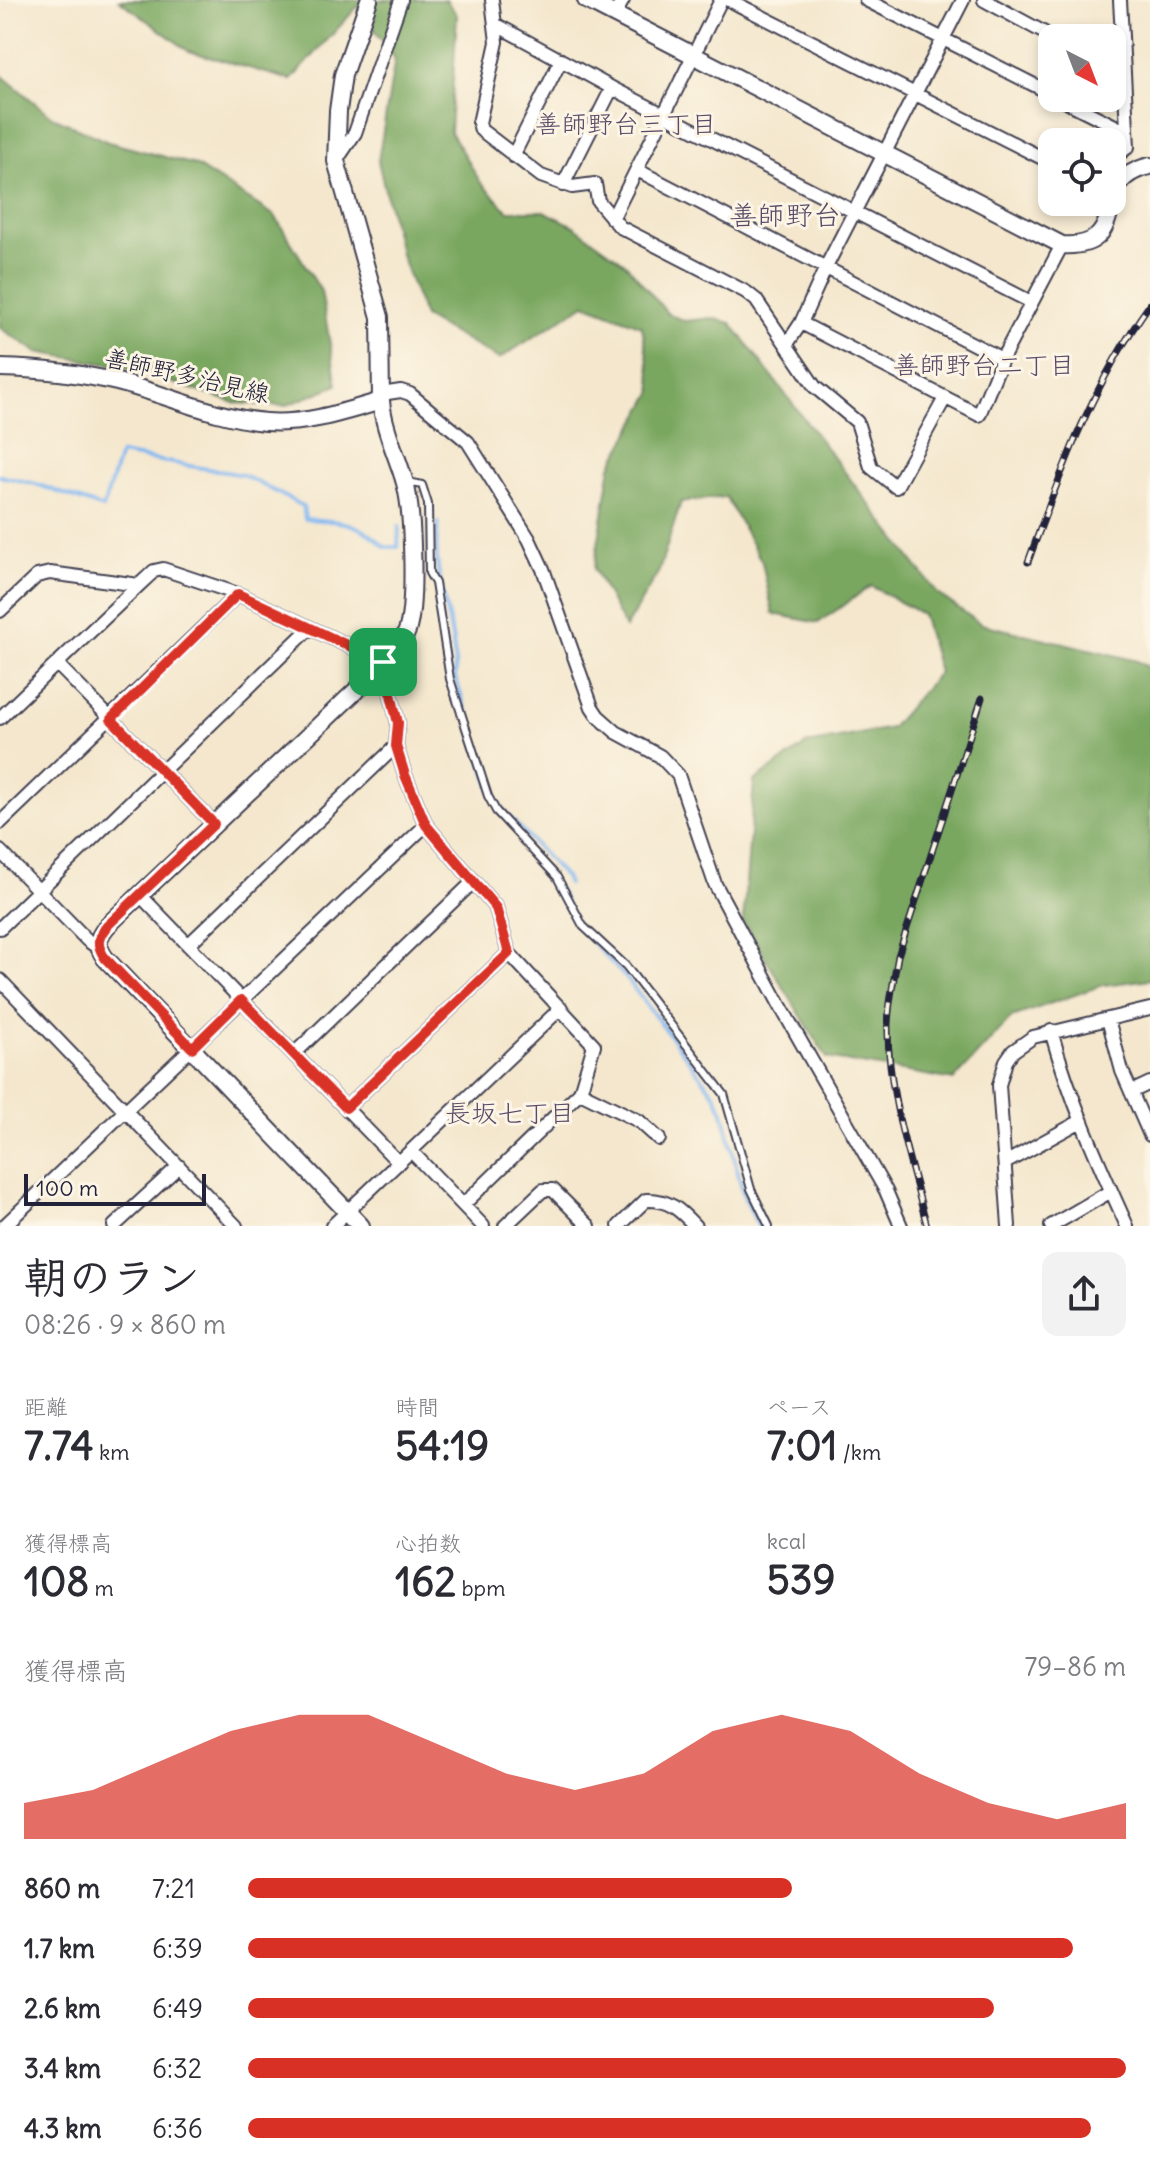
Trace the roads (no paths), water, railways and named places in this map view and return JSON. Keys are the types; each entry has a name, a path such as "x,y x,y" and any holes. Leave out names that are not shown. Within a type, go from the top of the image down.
{"street":[{"path":"98,948 99,935 383,662 402,642 408,630 412,525 405,481 383,420 380,317 336,161 343,75 369,0"},
{"path":"336,161 355,133 401,0"},
{"path":"492,0 497,42 479,123 481,130 541,176 572,187 595,184 598,201 612,219 628,232 756,300 815,387 857,422 871,467 896,487 945,398"},
{"path":"586,0 619,7 693,57 1062,245 1078,246 1091,241 1103,230 1109,216"},
{"path":"612,219 721,0"},
{"path":"729,0 1038,156"},
{"path":"787,344 801,323 826,267 963,0"},
{"path":"984,0 1038,29"},
{"path":"1118,24 1119,1"},
{"path":"873,2 1038,87"},
{"path":"495,24 664,115 1031,302"},
{"path":"513,156 561,60"},
{"path":"563,185 612,88"},
{"path":"1087,112 1127,132"},
{"path":"1124,112 1126,148"},
{"path":"1126,175 1150,166"},
{"path":"637,170 1002,359"},
{"path":"801,323 979,415 1002,359 1062,245"},
{"name":"善師野多治見線","path":"0,368 37,369 115,381 265,422 310,419 381,398"},
{"path":"381,398 401,391 410,394 468,442 522,527 543,569 592,707 616,732 660,756 678,775 715,884 886,1191 901,1226"},
{"path":"0,718 154,571 163,569 238,594 383,662"},
{"path":"0,611 37,576 50,573 139,585"},
{"path":"0,823 238,594"},
{"path":"0,928 310,628"},
{"path":"383,662 398,723 396,746 426,825 496,908 509,953 594,1045 580,1092 463,1205"},
{"path":"57,664 214,824"},
{"path":"188,945 396,746"},
{"path":"4,1226 426,825"},
{"path":"0,851 98,948 361,1226"},
{"path":"295,1053 473,882"},
{"path":"140,895 398,1162"},
{"path":"346,1108 509,953"},
{"path":"0,980 179,1166 227,1223"},
{"path":"332,1226 561,1008"},
{"path":"1009,1226 999,1085 1002,1071 1013,1051 1022,1042 1051,1031 1150,1009"},
{"path":"1108,1019 1116,1053 1150,1135"},
{"path":"1051,1031 1063,1075 1127,1226"},
{"path":"1131,1092 1150,1083"},
{"path":"580,1092 639,1121 659,1139"},
{"path":"1005,1163 1081,1121"},
{"path":"411,1151 483,1226"},
{"path":"114,1226 179,1166"},
{"path":"505,1226 543,1190 553,1190 589,1226"},
{"path":"1051,1226 1111,1191"},
{"path":"619,1226 646,1200 661,1199 678,1208 695,1226"}],"lane":[{"path":"405,481 422,485 428,504 429,573 435,583 450,679 488,796 496,811 557,877 583,926 626,966 724,1094 751,1189 769,1226"}],"waterway":[{"path":"0,476 36,484 103,508 120,454 243,475 303,506 305,519 357,527 385,547 398,547 399,526"},
{"path":"439,523 437,562 455,657 455,677 493,794 503,810 568,884"},
{"path":"559,889 577,926 627,979 716,1096 723,1112 744,1197 758,1226"}],"railway":[{"path":"1028,562 1080,428 1111,365 1150,304"},
{"path":"927,1226 895,1101 889,1050 889,1007 898,956 982,698"}],"district":[{"name":"善師野台三丁目","path":"626,124"},
{"name":"善師野台","path":"785,215"},
{"name":"善師野台二丁目","path":"984,365"},
{"name":"長坂七丁目","path":"510,1113"}]}
